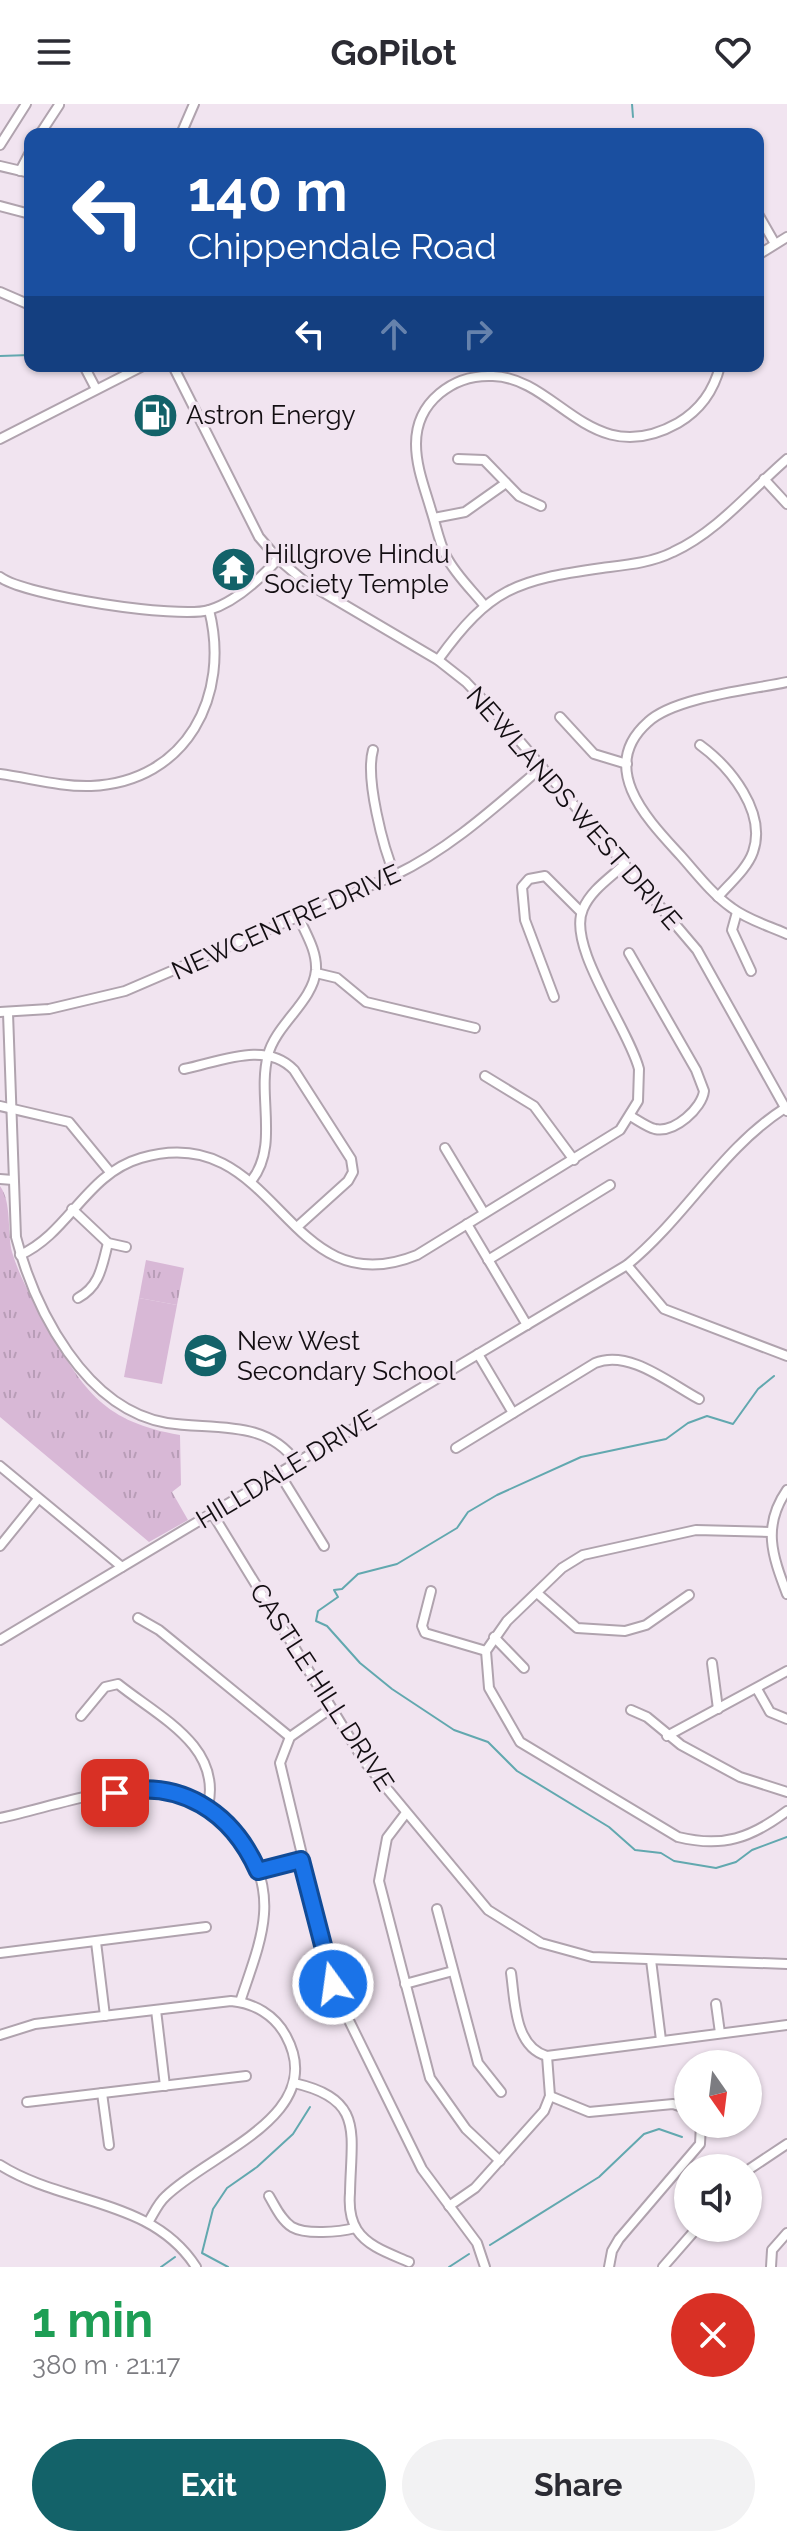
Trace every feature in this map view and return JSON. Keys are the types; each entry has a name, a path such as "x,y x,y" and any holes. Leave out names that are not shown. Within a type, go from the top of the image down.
{"street":[{"path":"0,145 26,104"},
{"path":"184,128 194,104"},
{"path":"44,128 59,105"},
{"path":"20,171 24,163"},
{"path":"0,166 24,172"},
{"path":"0,206 24,212"},
{"path":"764,224 774,242"},
{"path":"764,250 787,237"},
{"path":"0,292 24,302"},
{"path":"87,372 96,389"},
{"path":"0,439 131,372"},
{"name":"NEWLANDS WEST DRIVE","path":"176,372 247,516 278,559 315,588 438,660 480,696 625,864 708,967 786,1109"},
{"path":"484,605 445,555 420,474 416,435 426,410 451,384 472,376 507,378 582,423 609,434 631,436 668,428 695,412 718,372"},
{"path":"458,459 484,460 519,496 541,506"},
{"path":"438,660 484,605 532,579 649,561 673,553 711,528 787,459"},
{"path":"764,479 787,504"},
{"path":"434,518 465,512 506,483"},
{"path":"0,577 27,590 174,613 209,610 238,595 278,559"},
{"path":"0,774 93,786 137,776 176,751 202,715 213,689 217,663 209,610"},
{"path":"787,682 658,714 635,738 627,764 629,786 643,814 718,897 737,912 787,934"},
{"path":"560,717 594,754 627,764"},
{"path":"700,745 714,755 742,788 756,839 750,860 718,897"},
{"path":"373,750 371,764 379,826 395,875"},
{"name":"NEWCENTRE DRIVE","path":"4,1013 81,1004 125,991 395,875 430,858 455,840 542,767"},
{"path":"20,1255 45,1242 72,1209 110,1172 156,1154 191,1154 221,1162 252,1180 297,1227 331,1255 371,1266 417,1255 574,1160 620,1130 632,1117 641,1087 636,1055 582,940 581,912 599,887 625,864"},
{"path":"554,997 525,920 522,887 535,876 545,876 581,912"},
{"path":"737,912 732,930 751,971"},
{"path":"252,1180 263,1166 266,1153 264,1087 268,1053 316,973 313,949 299,918"},
{"path":"629,953 696,1070 704,1091 703,1101 697,1108 664,1129 656,1129 632,1117"},
{"path":"316,973 337,978 366,1002 475,1028"},
{"path":"4,1013 11,1107 13,1217 20,1255 72,1358 96,1388 143,1416 165,1422 259,1433 284,1447 296,1462"},
{"path":"184,1069 268,1053 285,1060 294,1070 352,1165 348,1181 297,1227"},
{"path":"485,1076 534,1106 574,1160"},
{"path":"0,1106 74,1125 110,1172"},
{"name":"HILLDALE DRIVE","path":"0,1640 627,1265 657,1238 741,1140 786,1109"},
{"path":"445,1148 484,1213"},
{"path":"0,1179 13,1180"},
{"path":"488,1260 610,1185"},
{"path":"72,1209 108,1243 126,1247"},
{"path":"467,1224 527,1325"},
{"path":"78,1298 93,1288 98,1280 108,1243"},
{"path":"627,1265 664,1309 787,1356"},
{"path":"478,1354 513,1413"},
{"path":"456,1448 595,1363 609,1359 628,1361 699,1399"},
{"path":"0,1466 122,1567"},
{"path":"279,1473 324,1546"},
{"path":"787,1490 775,1509 770,1532 775,1563 787,1594"},
{"path":"0,1546 38,1499"},
{"name":"CASTLE HILL DRIVE","path":"212,1513 330,1709 406,1813 480,1901 512,1928 564,1952 651,1960 787,1964"},
{"path":"770,1532 696,1530 583,1555 537,1593 494,1637 486,1651 489,1688 520,1742 657,1827 678,1837 718,1844 750,1836 787,1811"},
{"path":"431,1591 422,1626 425,1633 486,1651"},
{"path":"537,1593 577,1628 625,1631 646,1625 689,1595"},
{"path":"138,1618 159,1630 290,1737"},
{"path":"494,1637 524,1668"},
{"path":"712,1663 718,1709"},
{"path":"667,1736 787,1671"},
{"path":"81,1716 105,1687 118,1684 199,1750 212,1776 208,1806"},
{"path":"757,1689 770,1712 787,1719"},
{"path":"330,1709 290,1737 281,1753 280,1769 335,1992 422,2169 477,2243 485,2267"},
{"path":"631,1710 647,1717 667,1736 740,1777 787,1792"},
{"path":"104,1766 115,1793"},
{"path":"0,1818 146,1789 171,1791 208,1806 236,1831 258,1871 264,1915 240,2002"},
{"path":"406,1813 387,1838 379,1875 405,1984 435,2089 466,2129 500,2161"},
{"path":"258,1871 301,1860"},
{"path":"437,1909 478,2063 501,2092"},
{"path":"0,1953 206,1927"},
{"path":"96,1942 105,2016"},
{"path":"651,1960 661,2040"},
{"path":"405,1984 453,1971"},
{"path":"511,1973 519,2026 530,2046 547,2056 787,2025"},
{"path":"0,2035 24,2026 240,2002 267,2013 283,2030 293,2052 294,2083 276,2115 173,2190 149,2221"},
{"path":"716,2004 720,2033"},
{"path":"156,2010 165,2086"},
{"path":"449,2206 475,2188 544,2111 550,2096 547,2056"},
{"path":"27,2102 246,2076"},
{"path":"294,2083 328,2093 338,2101 349,2119 350,2205 355,2228 374,2246 409,2262"},
{"path":"102,2093 109,2145"},
{"path":"550,2096 589,2112 674,2104"},
{"path":"609,2267 612,2251 619,2239 700,2144 700,2138"},
{"path":"762,2161 787,2144"},
{"path":"0,2165 34,2182 149,2221 179,2246 196,2267"},
{"path":"269,2196 284,2220 297,2229 333,2231 355,2228"},
{"path":"771,2267 772,2250 787,2233"},
{"path":"663,2267 685,2242"}],"green space":[{"path":"0,1186 6,1200 12,1252 19,1272 38,1310 86,1387 100,1401 133,1422 180,1435 181,1485 172,1492 188,1520 149,1542 0,1417"},
{"path":"146,1260 184,1268 177,1305 139,1298"},
{"path":"139,1298 177,1305 162,1384 124,1377"}],"waterway":[{"path":"632,104 633,117"},
{"path":"0,356 24,355"},
{"path":"774,1376 758,1389 733,1424 707,1416 688,1423 666,1439 581,1457 497,1495 468,1512 457,1528 397,1564 358,1574 342,1589 334,1590 338,1597 318,1611 316,1621 327,1626 360,1663 392,1689 454,1730 488,1742 517,1771 609,1827 635,1850 661,1853 674,1861 716,1868 736,1862 752,1850 787,1837"},
{"path":"228,2267 202,2253 213,2209 227,2188 257,2167 293,2134 310,2107"},
{"path":"490,2245 599,2177 644,2134 659,2129 674,2134"},
{"path":"449,2267 469,2254"},
{"path":"161,2267 175,2257"}],"place":[{"name":"Astron Energy","path":"155,415"},
{"name":"Hillgrove Hindu Society Temple","path":"233,569"},
{"name":"New West Secondary School","path":"206,1356"}],"route":[{"path":"115,1793 146,1789 171,1791 208,1806 236,1831 248,1847 258,1871 301,1860 333,1984"}]}
